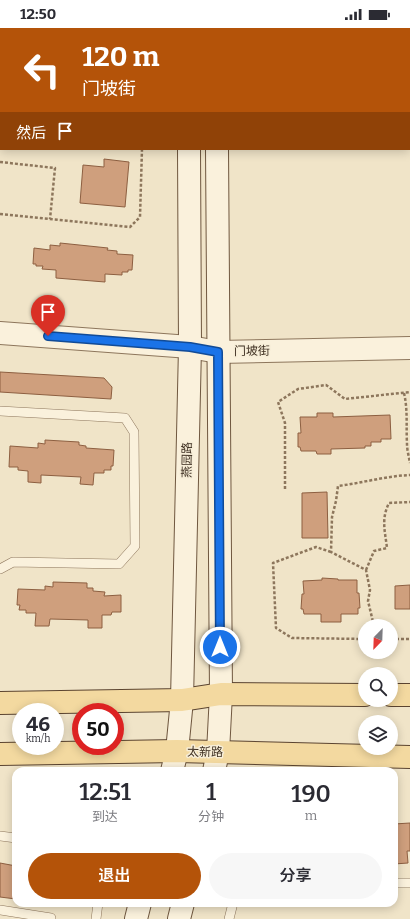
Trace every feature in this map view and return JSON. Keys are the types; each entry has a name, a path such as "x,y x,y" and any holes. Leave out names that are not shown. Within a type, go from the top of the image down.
{"main road":[{"name":"燕园路","path":"174,761 182,700 190,347 188,150"},
{"path":"216,150 220,694 216,761"},
{"name":"门坡街","path":"0,333 190,347 218,352 410,348"},
{"path":"0,703 182,700 220,694 358,695"},
{"path":"398,695 410,695"},
{"name":"太新路","path":"0,754 174,761 410,757"},
{"path":"136,919 139,907"},
{"path":"179,919 182,907"}],"lane":[{"path":"0,411 125,418 134,432 135,538 135,546 119,564 13,562 0,570"},
{"path":"0,836 12,838"},
{"path":"398,883 410,883"},
{"path":"96,919 98,907"},
{"path":"229,919 232,907"},
{"path":"0,910 51,918"}],"path":[{"path":"0,214 130,227 140,217 142,150"},
{"path":"0,162 55,168 50,219"},
{"path":"285,489 285,423 278,402 298,389 326,385 345,399 410,392"},
{"path":"404,393 407,416 406,444 410,463"},
{"path":"331,552 332,517 338,486 359,484 394,476 410,475"},
{"path":"372,619 368,601 370,590 366,570 374,551 387,548 384,521 385,512 389,503 410,502"},
{"path":"358,639 292,638 276,628 274,562 316,547 331,552 366,570"},
{"path":"398,639 410,639"}],"building":[{"path":"104,159 129,162 125,207 80,203 83,165 104,167"},
{"path":"60,243 108,248 107,250 117,251 117,254 133,255 132,270 122,272 122,275 105,274 105,282 56,278 56,270 42,269 43,266 36,266 36,264 33,264 34,248 50,250 50,245 60,246"},
{"path":"0,372 104,378 112,387 111,399 0,392"},
{"path":"317,413 333,413 333,417 390,415 391,439 381,439 381,442 371,442 371,446 365,446 365,448 331,449 331,454 317,454 316,451 301,451 300,447 298,447 298,433 301,433 300,417 317,417"},
{"path":"45,440 79,442 79,445 86,446 86,448 114,450 113,466 111,466 111,470 104,470 104,473 94,473 93,485 80,484 81,477 41,475 41,483 28,482 28,471 18,470 18,467 9,467 10,446 38,448 38,443 45,444"},
{"path":"327,492 328,538 302,538 302,493"},
{"path":"322,578 357,580 357,593 359,593 360,608 358,608 358,614 341,614 341,622 321,622 321,614 304,614 303,609 301,609 302,594 304,594 303,581 322,580"},
{"path":"53,582 87,583 87,588 93,588 93,591 105,592 104,596 121,595 121,612 112,612 111,615 102,615 102,628 88,628 88,620 50,619 49,626 35,626 36,613 26,613 26,610 19,610 20,605 17,605 18,589 45,590 45,586 53,587"},
{"path":"410,585 410,609 395,609 395,586"},
{"path":"410,823 410,851 407,851 408,863 398,864 398,824"},
{"path":"0,863 12,865 12,898 0,897"}],"route":[{"path":"48,336 190,347 218,352 220,647"}]}
